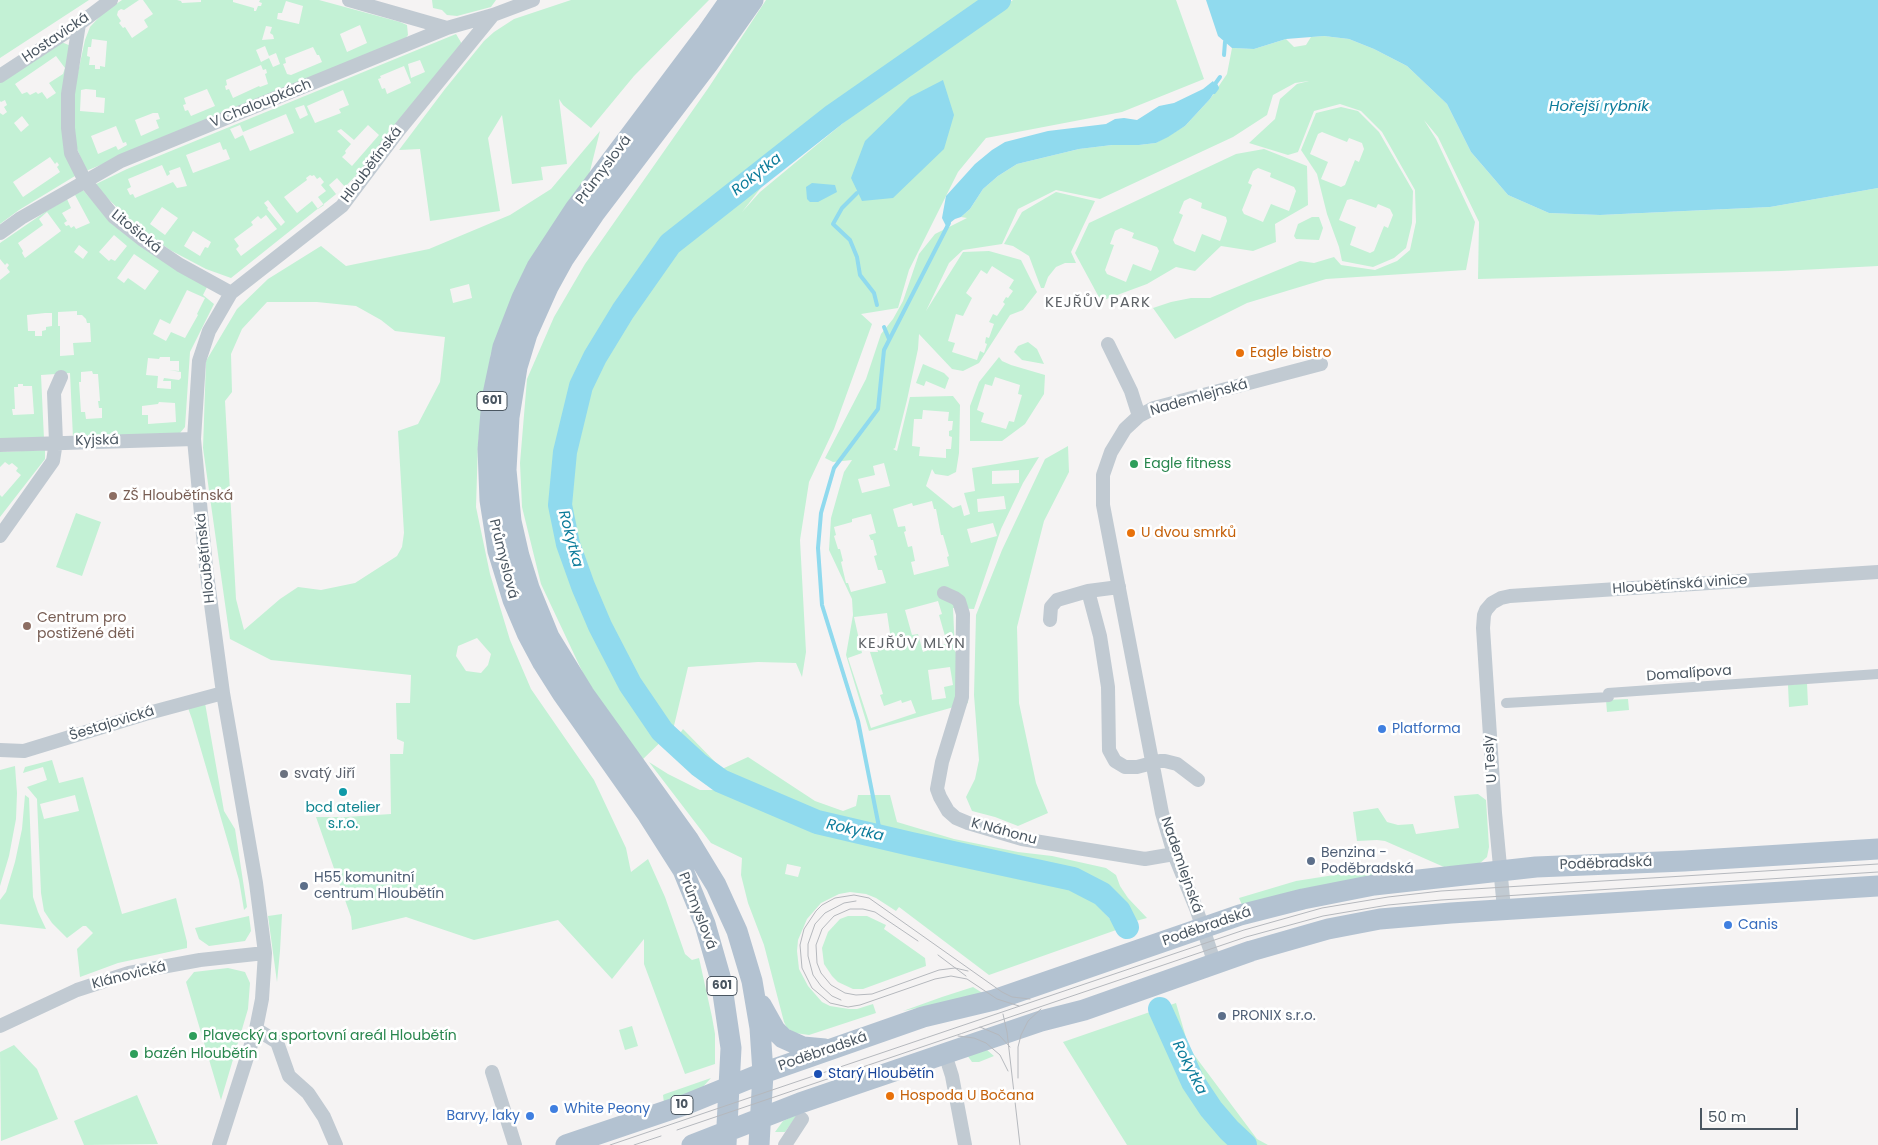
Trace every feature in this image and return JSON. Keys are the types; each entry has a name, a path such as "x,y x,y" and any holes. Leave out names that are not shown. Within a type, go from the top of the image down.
{"main road":[{"name":"Průmyslová","path":"727,1139 731,1048 724,996 713,948 683,870 648,815 562,693 527,633 508,584 497,543 490,500 488,449 492,399 503,347 522,298 537,267 575,209 693,53 730,0"},
{"name":"Průmyslová","path":"753,0 708,64 594,214 548,287 527,334 517,367 509,417 506,470 511,521 519,556 532,596 550,637 584,694 679,825 707,869 735,925 748,964 756,997 763,1054 763,1073"},
{"name":"Poděbradská","path":"566,1145 687,1104 763,1073 923,1017 997,999 1245,914 1303,899 1374,886 1536,867 1684,862 1878,849"},
{"path":"692,1145 727,1139 762,1119 800,1103 1041,1021 1084,1010 1283,941 1344,925 1380,919 1504,909 1878,886"},
{"path":"756,997 775,1030 783,1038 803,1047 830,1049"},
{"name":"601","path":"759,1145 762,1119 763,1073"}],"street":[{"name":"Hostavická","path":"0,76 79,24 110,0"},
{"path":"348,0 447,28"},
{"name":"V Chaloupkách","path":"0,233 21,218 121,161 447,28 493,15 533,0"},
{"name":"Hloubětínská","path":"219,1145 256,1030 262,999 265,953 256,883 223,694 206,567 194,439 199,361 209,330 231,293 342,206 399,130 493,15"},
{"name":"Litošická","path":"79,24 68,94 68,128 71,153 85,181 114,217 143,240 180,265 231,293"},
{"path":"1108,344 1130,391 1139,416"},
{"name":"Nademlejnská","path":"1215,964 1174,854 1162,813 1104,505 1103,475 1111,452 1125,430 1139,416 1154,408 1321,364"},
{"path":"0,536 53,460 56,442 54,393 60,377"},
{"name":"Kyjská","path":"0,445 194,439"},
{"name":"Hloubětínská vinice","path":"1486,610 1492,603 1510,596 1878,572"},
{"path":"1050,620 1051,607 1057,600 1088,591 1119,586"},
{"path":"1088,591 1100,636 1108,688 1109,750 1115,761 1124,767 1137,768 1160,761 1177,764 1198,780"},
{"name":"K Náhonu","path":"944,593 959,601 963,614 962,697 942,762 938,789 943,804 948,811 956,818 1022,839 1145,859 1174,854"},
{"name":"U Tesly","path":"1486,610 1482,628 1492,784 1504,909"},
{"name":"Domalípova","path":"1506,703 1609,697 1608,693 1878,674"},
{"name":"Šestajovická","path":"0,750 24,751 154,712 223,694"},
{"name":"Klánovická","path":"0,1026 77,990 129,973 200,960 265,953"},
{"path":"256,1030 277,1042 289,1076 308,1093 321,1113 336,1145"},
{"path":"945,1054 952,1076 966,1145"},
{"path":"492,1072 515,1145"},
{"path":"785,1145 802,1119"}],"green space":[{"path":"0,0 89,0 0,58"},
{"path":"122,0 139,0 124,10 118,11 117,15 121,21 119,23 123,28 125,27 132,38 148,27 144,20 153,14 143,0 177,0 182,3 201,2 201,0 233,0 233,2 254,8 254,11 256,11 258,6 261,6 260,0 319,0 400,22 407,25 408,35 405,39 86,171 76,146 74,117 75,86 85,40 90,27 103,13","holes":["286,1 303,6 299,24 277,19 278,13 282,13","360,25 367,43 347,52 340,34","266,26 272,27 270,33 274,39 262,40","92,39 107,41 105,67 100,66 100,69 95,69 95,65 89,65 88,47 91,47","265,46 269,56 276,53 280,64 273,67 269,58 261,62 256,50","313,47 322,62 291,75 287,74 283,64 286,63 285,58","261,65 263,70 266,69 267,73 265,74 268,84 233,98 229,89 226,90 225,86 227,85 226,80","207,89 215,106 191,116 188,110 185,111 183,105 186,104 184,98","81,90 96,90 96,97 105,98 104,113 80,111","158,113 160,119 156,120 159,128 141,136 135,120","116,126 123,143 126,142 127,145 118,150 116,146 98,154 91,136"]},
{"path":"432,0 496,0 491,7 457,16 447,15 442,10 433,8"},
{"path":"571,0 709,0 634,76 591,128 563,105 559,99 567,164 541,167 543,180 512,184 502,115 488,138 500,211 430,221 420,149 399,150 445,89 484,41 494,32 514,19"},
{"path":"766,0 987,0 907,52 814,120 742,212 760,192 878,94 1013,0 1176,0 1204,79 1122,112 986,138 958,172 909,270 898,308 861,314 872,324 834,429 809,482 800,540 806,652 802,677 796,663 758,662 688,667 673,730 642,760 590,688 541,584 522,507 520,463 527,379 554,317 585,264 709,87"},
{"path":"456,34 462,44 373,157 345,187 337,178 329,185 336,194 323,204 318,197 326,191 321,185 324,182 320,177 317,179 314,175 306,178 307,180 284,197 297,213 312,201 318,209 231,278 206,269 170,250 135,225 94,185 127,169","holes":["420,60 425,72 411,78 408,64","404,66 411,83 387,94 385,88 382,89 378,79 381,78 380,76","343,90 349,105 339,109 341,113 315,123 307,106","304,105 308,115 300,119 295,108","286,114 294,133 250,151 243,135 235,139 230,129 240,125 243,132","368,125 379,135 352,166 342,157 351,144 337,131 341,129 354,140","220,142 223,150 226,149 230,159 193,173 186,155","162,165 167,176 170,174 169,171 180,167 187,186 177,188 173,182 135,198 133,194 130,195 127,189 131,187 128,179","268,200 285,222 281,226 267,209 264,203","162,207 178,218 165,235 150,224","266,215 277,229 241,256 236,249 239,246 234,239 253,225 251,222 258,216 261,219","193,231 211,242 208,248 205,247 200,256 184,246"]},
{"path":"1324,36 1349,39 1407,66 1447,104 1471,152 1508,195 1549,213 1600,215 1770,207 1878,188 1878,266 1781,271 1478,279 1479,222 1438,137 1424,120 1436,139 1475,222 1466,270 1326,279 1247,303 1175,339 1153,308 1191,298 1210,298 1300,261 1314,263 1334,257 1341,265 1375,270 1397,261 1410,250 1416,222 1415,190 1382,132 1361,111 1340,104 1314,111 1298,152 1288,155 1249,143 1275,119 1280,99 1297,84 1309,81 1295,83 1273,95 1267,115 1233,137 1100,199 1056,190 1018,209 1002,244 963,250 949,263 926,311 963,252 989,251 1021,260 1037,292 1023,310 1010,315 979,363 963,371 952,369 919,334 918,349 907,400 895,448 893,449 897,451 910,397 953,396 960,405 959,453 956,472 948,476 935,474 932,469 926,486 953,508 961,505 964,516 970,514 964,493 975,491 972,468 1039,457 1023,483 1001,529 974,609 953,608 955,652 969,654 968,703 869,731 846,655 853,615 852,599 829,550 831,518 844,472 852,460 833,462 825,458 866,379 881,334 893,319 903,301 919,254 935,234 967,218 961,217 970,209 983,189 998,176 1017,164 1079,149 1156,143 1185,126 1210,99 1227,74 1232,48 1254,49 1286,39 1294,47 1306,45 1311,37","holes":["992,266 1014,280 1009,288 1013,291 1008,298 1006,297 1003,302 1005,304 997,316 993,314 989,322 994,324 989,338 986,337 985,343 987,344 984,353 980,351 977,360 952,352 955,343 948,341 956,314 963,316 972,298 966,293 981,270 987,274","923,410 949,412 948,421 953,421 952,430 949,431 949,436 952,437 951,449 946,449 946,458 919,456 920,447 912,446 914,419 922,419","884,463 890,486 862,493 858,479 875,475 873,466","1019,470 1019,483 992,484 992,471","1004,496 1006,509 978,512 977,499","932,501 949,556 947,557 949,566 914,575 911,562 915,561 912,546 908,547 904,532 906,531 905,526 898,527 893,509 912,503 913,506","871,514 876,533 869,535 871,540 873,540 877,555 874,556 878,570 882,570 886,583 851,592 848,583 846,583 840,549 838,549 834,536 836,535 834,527 852,522 852,519","993,523 997,536 971,543 967,529","938,601 942,614 939,615 947,643 923,652 918,634 912,635 905,610","887,613 891,640 884,640 885,646 877,647 878,652 870,652 883,694 880,695 884,706 901,700 902,703 911,700 916,713 871,728 848,658 862,653 854,617","950,667 953,685 944,687 946,698 932,700 928,670"]},
{"path":"59,41 71,46 75,176 19,210 0,224 0,113 3,115 7,112 4,107 7,105 5,100 0,101 0,81","holes":["56,56 65,68 63,74 49,83 56,93 47,99 42,92 30,95 27,92 22,94 15,84","22,116 29,125 21,132 14,123","50,157 55,164 57,162 59,165 57,167 60,172 23,197 13,182"]},
{"path":"1341,107 1358,111 1379,132 1413,191 1412,223 1406,248 1394,258 1373,267 1342,261 1317,174 1301,150 1316,113","holes":["1322,132 1347,142 1349,138 1362,143 1364,149 1359,162 1355,160 1345,185 1341,187 1321,179 1328,162 1310,154 1318,134","1351,199 1376,208 1378,204 1390,209 1393,215 1388,228 1384,226 1374,251 1370,253 1350,245 1356,227 1339,220 1347,200"]},
{"path":"600,131 588,179 491,353 478,443 476,507 490,574 510,640 531,689 594,780 626,848 631,872 648,859 665,897 685,954 692,960 699,958 715,1034 715,1064 685,1074 644,964 644,939 612,979 558,920 474,940 406,917 352,930 351,917 316,817 391,814 390,754 403,754 404,742 397,739 396,703 410,703 411,675 271,660 230,639 203,448 206,361 237,309 268,279 321,246 346,266 429,249 510,215 551,189","holes":["469,284 472,298 453,303 450,289","267,302 317,302 356,306 381,320 395,331 445,337 440,382 418,424 398,431 404,533 402,547 397,556 355,583 321,590 298,587 280,599 244,630 236,599 225,401 232,392 231,354 242,329","477,638 491,654 488,665 481,673 466,671 456,656 458,646"]},
{"path":"1264,149 1307,166 1308,205 1275,224 1276,242 1253,251 1221,246 1195,271 1176,267 1147,284 1101,301 1075,253 1089,223 1236,154","holes":["1258,168 1271,173 1270,177 1294,187 1296,191 1289,211 1271,204 1263,222 1244,214 1242,210 1252,185 1248,183 1253,171","1190,198 1202,203 1201,208 1226,217 1227,221 1220,241 1202,234 1195,252 1175,244 1173,240 1183,215 1179,213 1184,201","1121,228 1134,233 1132,238 1157,247 1159,251 1151,271 1133,264 1126,282 1107,274 1105,270 1114,245 1110,244 1115,231"]},
{"path":"83,190 104,214 209,283 203,295 214,304 190,352 185,427 180,433 73,438 70,373 41,375 44,439 0,440 0,280 10,272 7,268 9,265 7,263 5,265 0,259 0,243 48,210 67,199 71,208 62,213 67,221 64,223 66,226 69,225 71,228 74,226 76,229 90,223 75,195","holes":["47,212 61,231 25,258 18,243 43,225 39,219","114,235 127,246 115,261 111,259 109,261 99,252","79,245 88,252 83,259 74,252","134,254 159,271 145,290 128,278 124,283 117,278","187,290 205,298 185,338 171,332 166,341 153,334 160,319 170,324","77,311 77,315 82,315 87,323 90,323 91,342 73,343 74,355 60,356 60,326 58,326 58,312","52,313 52,326 46,327 46,330 42,331 42,336 35,336 35,331 28,331 27,315","170,357 170,361 179,361 179,371 169,370 181,372 181,378 179,380 164,378 163,381 171,381 171,389 157,388 158,376 146,375 148,358","92,371 93,374 98,374 100,401 98,401 99,408 102,408 102,418 86,419 85,412 81,412 79,382 81,382 81,372","18,384 32,386 34,414 13,415 12,409 15,409 14,387 18,387","159,402 175,403 176,422 148,424 148,415 142,415 142,406 158,404"]},
{"path":"1056,192 1095,201 1071,252 1076,263 1065,263 1056,267 1048,277 1044,288 1041,288 1029,256 1013,246 1004,244 1022,212"},
{"path":"1312,217 1319,217 1323,228 1319,240 1296,239 1294,236 1298,224"},
{"path":"1028,342 1037,349 1044,364 1022,360 1014,352 1018,346"},
{"path":"999,357 1002,361 1011,365 1045,375 1044,394 1025,424 1002,441 970,441 970,406 979,382","holes":["995,377 1020,385 1018,394 1022,395 1014,422 1009,421 1006,429 981,422 984,413 977,410 985,384 992,386"]},
{"path":"923,364 944,373 949,378 945,389 926,381 924,386 916,383"},
{"path":"1068,446 1069,472 1044,521 1017,627 1019,703 1036,783 1048,813 1018,826 972,811 966,797 975,779 979,760 974,695 976,615 1002,550 1045,459"},
{"path":"45,450 45,459 0,517 0,495 2,497 21,475 16,471 18,468 12,463 9,465 5,462 0,467 0,452"},
{"path":"76,513 101,522 82,576 56,567"},
{"path":"1807,683 1808,705 1789,707 1788,685"},
{"path":"1628,699 1629,710 1607,712 1606,700"},
{"path":"205,703 224,811 235,829 247,907 244,910 239,880 188,708"},
{"path":"683,729 722,769 748,757 815,801 843,811 856,806 858,795 890,795 897,822 954,839 1018,852 1052,856 1106,868 1116,875 1120,886 1128,898 1147,918 1132,922 1120,901 1094,884 1061,869 895,836 836,822 738,785 711,770 678,736"},
{"path":"52,760 59,783 83,777 122,914 176,898 187,948 118,963 80,977 77,949 93,933 86,926 83,926 67,938 52,923 44,911 41,893 37,799 27,787 47,780 43,767 23,773 25,767","holes":["75,795 79,811 44,819 40,804"]},
{"path":"649,762 700,790 721,790 797,820 866,840 1063,884 1090,897 1119,929 989,975 899,907 896,911 866,894 850,892 839,894 821,903 807,919 798,940 799,969 808,986 822,1002 830,1006 849,1009 857,1009 873,1004 876,1013 809,1035 795,1033 787,1028 784,1022 764,945 748,903 741,875 742,858 711,843","holes":["787,864 801,867 798,877 785,874"]},
{"path":"15,766 16,819 9,856 0,886 0,770"},
{"path":"1478,794 1486,800 1489,847 1487,857 1479,864 1444,867 1385,841 1357,841 1353,812 1378,808 1387,822 1398,825 1413,824 1416,834 1459,828 1454,796"},
{"path":"25,795 29,798 33,897 46,929 0,924 0,900 6,892 15,862 22,829"},
{"path":"1404,864 1407,871 1242,905 1239,898 1296,881"},
{"path":"282,914 280,951 277,982 268,916"},
{"path":"249,916 251,931 245,941 209,946 199,939 195,928"},
{"path":"848,916 867,916 886,925 884,929 925,958 926,966 863,989 853,989 838,982 824,964 822,948 828,932 840,919"},
{"path":"228,968 245,972 250,983 248,1009 221,1100 186,982 194,972"},
{"path":"973,987 984,994 903,1011 942,997"},
{"path":"1176,1003 1189,1048 1257,1139 1268,1145 1127,1145 1063,1042"},
{"path":"632,1026 638,1046 625,1050 619,1030"},
{"path":"14,1045 37,1069 58,1119 1,1141 0,1052"},
{"path":"987,1050 994,1056 979,1062 972,1062 967,1055"},
{"path":"711,1078 700,1090 664,1103 663,1095"},
{"path":"137,1095 158,1144 84,1145 74,1121"},
{"path":"798,1114 785,1132 775,1132 783,1121"}],"water":[{"name":"Hořejší rybník","path":"1206,0 1878,0 1878,188 1770,207 1600,215 1549,213 1508,195 1471,152 1447,104 1407,66 1349,39 1324,36 1286,39 1254,49 1232,48 1218,36"},
{"path":"943,80 954,115 944,149 893,198 862,201 851,178 865,141 910,97"},
{"path":"1213,81 1217,88 1210,99 1185,126 1168,137 1156,143 1079,149 1017,164 998,176 983,189 970,209 946,226 942,218 946,196 975,164 1005,142 1048,131 1106,124 1115,119 1137,120 1159,106 1174,103 1203,89"},
{"path":"812,183 835,185 837,192 818,202 810,202 807,199 806,187"}],"waterway":[{"name":"Rokytka","path":"999,0 834,115 670,244 623,311 595,357 581,386 565,452 560,505 568,544 583,586 600,626 630,684 662,731 699,765 721,781 817,822 1073,879 1102,894 1119,911 1127,927"},
{"path":"1224,55 1225,42"},
{"path":"1214,92 1217,88 1215,84 1220,77"},
{"path":"857,193 842,208 833,224 850,240 857,257 860,275 874,293 877,305"},
{"path":"881,837 858,721 822,605 818,548 821,513 834,468 878,409 884,350 949,223"},
{"path":"884,327 889,339"},
{"name":"Rokytka","path":"1160,1009 1193,1082 1211,1109 1245,1145"}],"tram line":[{"path":"610,1145 1244,930 1322,908 1388,897 1441,891 1878,864"},
{"path":"677,1130 1246,937 1323,916 1388,905 1441,900 1878,872"},
{"path":"1019,1006 997,999 967,979 951,976 935,979 860,1005 848,1007 830,1003 812,988 802,968 800,945 804,929 816,911 822,905 835,898 854,895 869,898 1002,992 1012,997 1030,999"},
{"path":"841,1000 832,996 813,975 808,956 808,944 815,924 825,913 844,903 856,901"},
{"path":"918,941 875,912 863,909 850,909 834,916 822,929 816,945 817,963 821,973 831,985 845,993 856,995 872,994 939,970 955,968 968,971"},
{"path":"938,955 966,976"},
{"path":"1018,1078 1018,1047 1021,1035 1028,1021 1041,1009"},
{"path":"1003,1014 1007,1032 1020,1145"},
{"path":"980,1027 999,1035 1010,1047"},
{"path":"958,1036 974,1038 986,1043 1000,1055 1008,1071"},
{"path":"634,1145 661,1136"}],"place":[{"name":"Eagle bistro","path":"1240,353"},
{"name":"Eagle fitness","path":"1134,464"},
{"name":"ZŠ Hloubětínská","path":"113,496"},
{"name":"U dvou smrků","path":"1131,533"},
{"name":"Centrum pro postižené děti","path":"27,626"},
{"name":"Platforma","path":"1382,729"},
{"name":"svatý Jiří","path":"284,774"},
{"name":"bcd atelier s.r.o.","path":"343,792"},
{"name":"Benzina - Poděbradská","path":"1311,861"},
{"name":"H55 komunitní centrum Hloubětín","path":"304,886"},
{"name":"Canis","path":"1728,925"},
{"name":"PRONIX s.r.o.","path":"1222,1016"},
{"name":"Plavecký a sportovní areál Hloubětín","path":"193,1036"},
{"name":"bazén Hloubětín","path":"134,1054"},
{"name":"Starý Hloubětín","path":"818,1074"},
{"name":"Hospoda U Bočana","path":"890,1096"},
{"name":"White Peony","path":"554,1109"},
{"name":"Barvy, laky","path":"530,1116"}],"district":[{"name":"KEJŘŮV PARK","path":"1098,303"},
{"name":"KEJŘŮV MLÝN","path":"912,644"}]}
